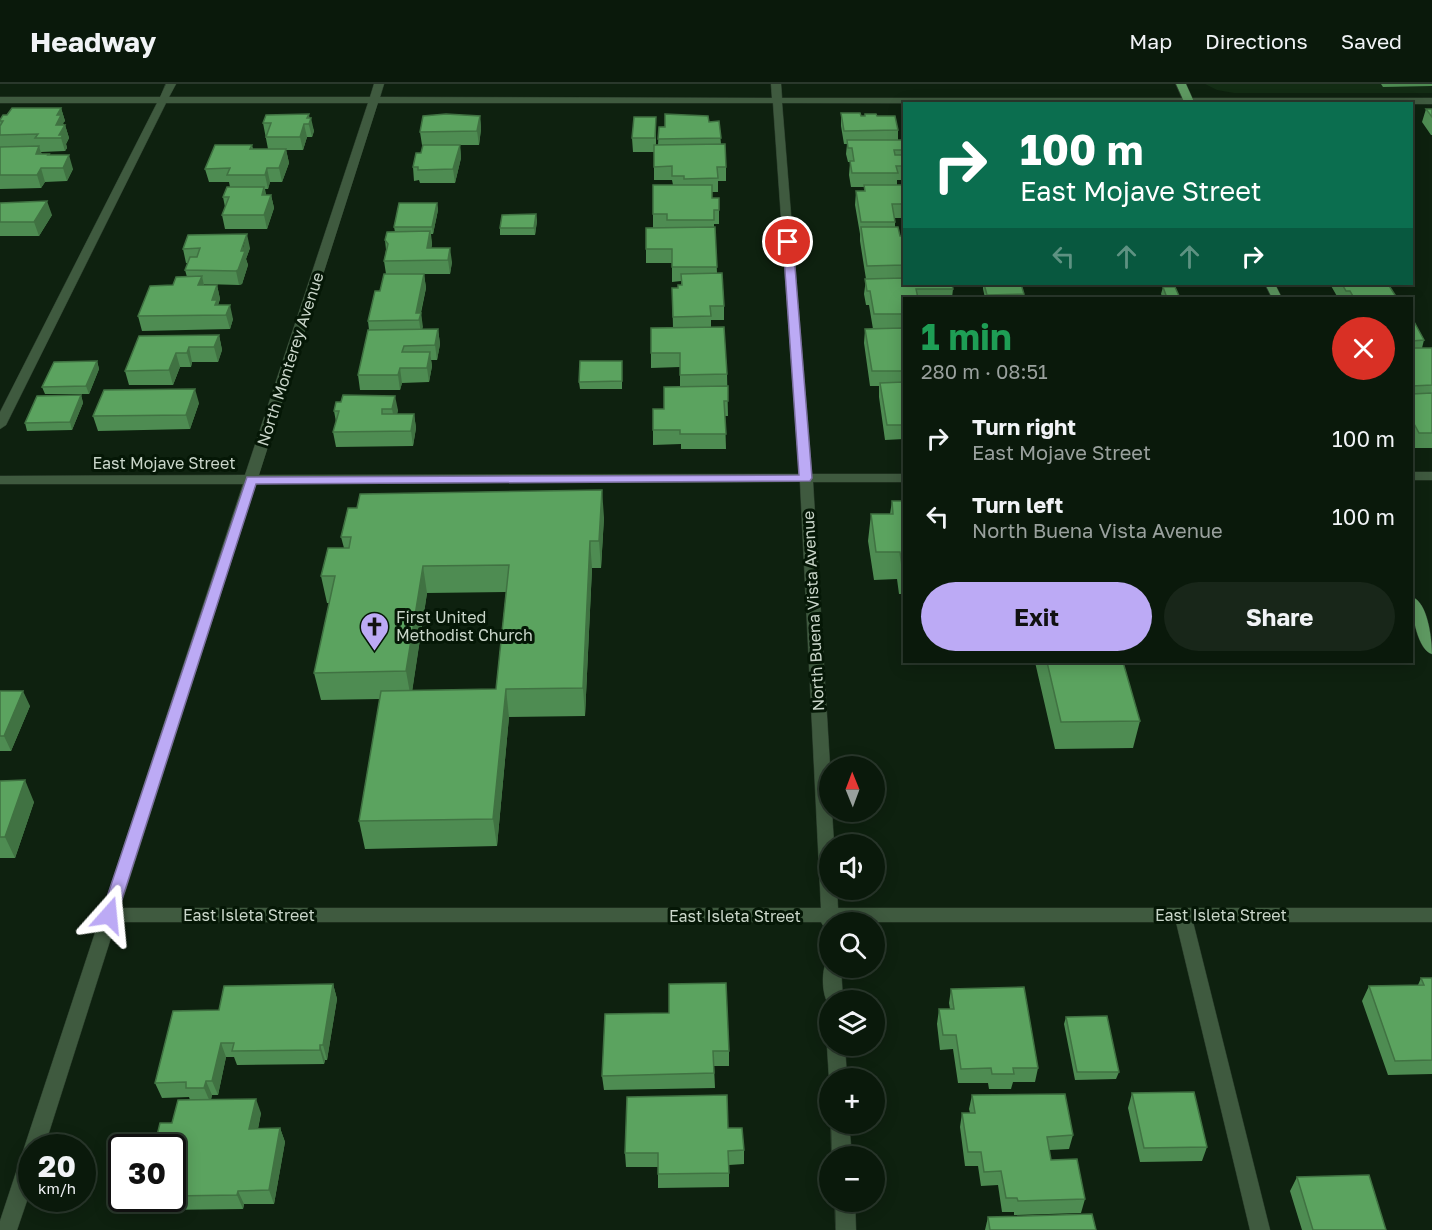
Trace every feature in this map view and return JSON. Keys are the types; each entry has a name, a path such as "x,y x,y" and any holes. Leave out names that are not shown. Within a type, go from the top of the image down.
{"main road":[{"path":"1181,84 1189,102"},
{"path":"1413,604 1432,649"}],"street":[{"path":"0,425 171,84"},
{"name":"North Monterey Avenue","path":"39,1134 379,84"},
{"name":"North Buena Vista Avenue","path":"776,84 806,478 830,912"},
{"path":"0,100 1432,101"},
{"path":"1413,476 1432,476"},
{"name":"East Mojave Street","path":"0,480 903,478"},
{"name":"East Isleta Street","path":"109,915 819,919"},
{"path":"1183,915 1260,1230"},
{"name":"East Isleta Street","path":"885,918 1432,915"},
{"path":"7,1230 18,1197"},
{"path":"845,1212 846,1230"}],"shaded area":[{"path":"1205,84 1432,84 1432,93 1234,93 1217,90"}],"building":[{"path":"12,108 61,108 57,115 61,115 56,125 65,125 59,135 63,135 61,138 35,138 38,134 0,135 0,126 3,121 0,120"},
{"path":"1426,109 1432,109 1432,117"},
{"path":"841,113 860,113 861,116 876,114 877,116 895,116 898,130 844,131"},
{"path":"309,114 307,118 311,118 309,124 304,124 300,137 266,137 271,123 263,123 266,115"},
{"path":"446,114 480,116 477,131 420,132 423,116"},
{"path":"665,114 708,116 709,122 719,121 721,138 658,139 659,127 665,127"},
{"path":"634,117 656,117 655,138 632,138"},
{"path":"847,140 903,140 903,150 894,150 895,155 903,155 903,166 896,166 898,173 852,173 850,161 854,161 852,148 848,148"},
{"path":"725,144 726,167 717,167 718,178 684,179 684,176 672,176 672,166 654,167 654,145"},
{"path":"215,145 252,145 250,149 286,149 279,168 267,168 265,175 227,175 230,168 205,169"},
{"path":"423,145 460,145 453,169 418,170 418,167 413,167 416,153 421,153"},
{"path":"39,146 36,154 69,155 63,168 41,168 37,175 0,175 0,147"},
{"path":"653,185 712,185 712,198 719,198 719,210 714,210 714,220 667,220 667,214 653,214"},
{"path":"864,185 903,185 903,204 892,204 895,222 861,222 856,191 865,191"},
{"path":"227,187 264,187 262,195 271,195 264,215 222,215 229,197 223,197"},
{"path":"47,201 34,222 0,222 0,203"},
{"path":"399,203 437,203 432,227 394,227"},
{"path":"536,214 534,228 500,228 502,215"},
{"path":"715,227 717,267 672,267 672,249 646,249 646,228"},
{"path":"861,227 898,227 900,236 903,236 903,265 867,266"},
{"path":"430,231 427,248 450,248 448,260 384,261 388,244 385,240 387,232"},
{"path":"247,234 241,251 245,251 238,270 185,270 190,257 197,257 200,248 183,249 188,235"},
{"path":"722,273 724,306 710,306 711,316 673,317 672,288 682,285 681,274"},
{"path":"384,274 424,274 416,313 421,313 419,320 368,321 375,291 380,291"},
{"path":"202,276 198,285 217,285 212,300 217,300 215,305 230,305 226,315 138,316 150,286 173,285 176,277"},
{"path":"903,278 903,285 952,285 953,289 916,289 918,297 903,297 903,314 874,314 870,291 867,291 865,279"},
{"path":"984,285 1021,285 1024,294 987,295"},
{"path":"1343,285 1389,285 1396,297 1353,297 1350,291 1346,291"},
{"path":"1163,287 1175,287 1180,297 1167,297"},
{"path":"1413,320 1424,340 1413,341"},
{"path":"724,327 727,374 680,375 680,353 651,353 651,328"},
{"path":"902,328 903,371 872,371 865,329"},
{"path":"438,329 435,345 404,346 402,352 430,352 427,368 400,368 398,375 358,375 368,330"},
{"path":"219,335 214,347 189,347 187,353 176,353 169,370 125,371 139,336"},
{"path":"1413,348 1432,348 1432,385 1413,386"},
{"path":"97,361 86,386 42,387 54,362"},
{"path":"580,361 622,361 622,381 579,382"},
{"path":"903,382 903,425 887,425 880,383"},
{"path":"728,386 728,401 724,401 726,434 680,434 680,430 653,430 653,409 664,409 664,387"},
{"path":"195,389 186,415 93,416 104,390"},
{"path":"1432,393 1432,433 1419,433 1413,422 1413,394"},
{"path":"81,395 70,422 25,423 37,396"},
{"path":"343,395 395,396 392,409 382,409 382,414 414,414 411,431 333,432 339,411 334,411 336,402 341,402"},
{"name":"First United Methodist Church","path":"602,490 599,541 590,541 583,688 506,689 493,819 359,821 381,691 496,689 509,565 423,566 406,671 314,673 335,576 321,576 328,548 349,548 351,537 341,537 348,508 357,508 360,494"},
{"path":"892,501 903,501 903,566 900,552 876,552 871,514 893,514"},
{"path":"1047,663 1123,663 1140,721 1061,722"},
{"path":"0,691 23,691 4,736 0,736"},
{"path":"25,780 5,837 0,837 0,781"},
{"path":"1421,978 1432,978 1432,1060 1395,1061 1369,986 1424,985"},
{"path":"726,983 729,1051 713,1051 714,1073 602,1076 605,1014 669,1013 669,984"},
{"path":"333,984 323,1045 320,1045 320,1050 232,1051 234,1043 221,1043 212,1081 206,1081 204,1088 186,1088 186,1082 155,1083 173,1011 219,1010 224,986"},
{"path":"1024,987 1038,1068 1013,1068 1014,1074 992,1074 991,1068 961,1069 956,1035 943,1035 939,1009 954,1009 951,989"},
{"path":"1107,1016 1119,1072 1077,1072 1066,1017"},
{"path":"1194,1092 1207,1147 1144,1148 1132,1093"},
{"path":"1065,1094 1073,1135 1047,1137 1051,1160 1077,1159 1085,1199 1018,1201 1017,1198 1006,1198 1001,1171 984,1172 981,1152 968,1152 962,1113 975,1113 972,1095"},
{"path":"727,1095 728,1128 742,1128 744,1150 728,1151 729,1173 658,1174 658,1153 625,1153 627,1097"},
{"path":"256,1099 249,1129 280,1128 269,1190 238,1191 237,1195 186,1196 186,1134 157,1134 160,1123 172,1123 178,1100"},
{"path":"1369,1175 1386,1230 1313,1230 1297,1177"},
{"path":"1092,1214 1096,1230 990,1230 988,1217"}],"place":[{"name":"First United Methodist Church","path":"375,652"}],"route":[{"path":"109,915 251,480 806,478 788,242"}]}
